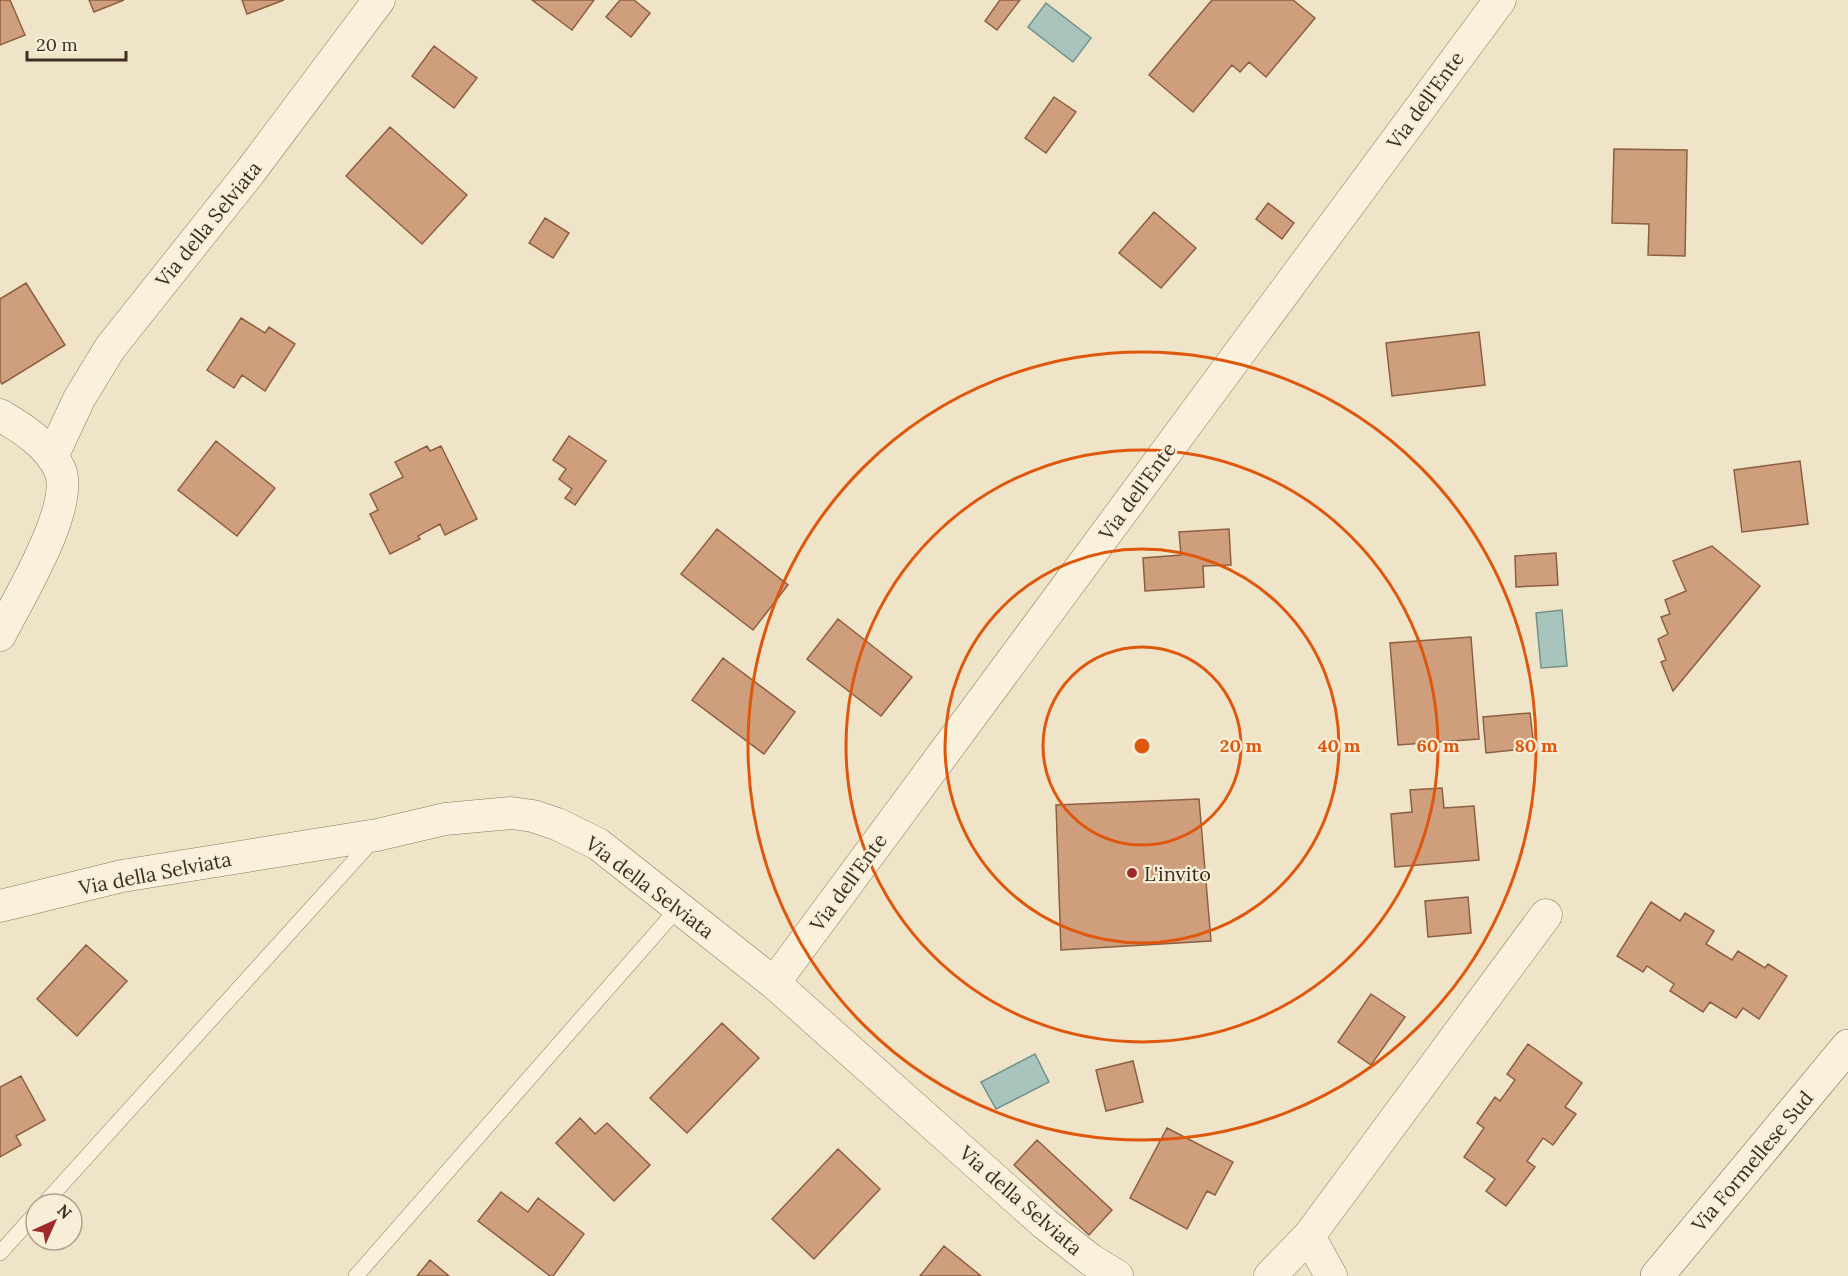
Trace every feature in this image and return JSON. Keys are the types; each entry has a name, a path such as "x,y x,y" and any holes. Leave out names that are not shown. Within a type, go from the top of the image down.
{"street":[{"name":"Via della Selviata","path":"52,458 79,399 110,348 258,162 379,0"},
{"name":"Via dell'Ente","path":"774,983 1500,0"},
{"path":"0,415 26,432 52,458 62,481 60,508 42,552 0,634"},
{"name":"Via della Selviata","path":"0,906 122,876 378,834 445,819 511,813 533,816 557,824 598,844 679,907 774,983 1045,1224 1090,1260 1118,1276"},
{"path":"1270,1276 1309,1236 1546,915"},
{"name":"Via Formellese Sud","path":"1657,1276 1848,1046"},
{"path":"1309,1236 1331,1276"}],"lane":[{"path":"55,1192 378,834"},
{"path":"356,1276 679,907"},
{"path":"0,1252 24,1226"}],"water":[{"path":"1046,3 1091,38 1073,62 1028,27"},
{"path":"1562,610 1567,666 1541,668 1536,613"},
{"path":"1035,1054 1049,1082 996,1109 981,1082"}],"building":[{"path":"0,0 10,0 25,35 0,45"},
{"path":"89,0 124,0 94,12"},
{"path":"242,0 284,0 247,14"},
{"path":"532,0 594,0 572,30"},
{"path":"620,0 634,0 650,13 631,37 606,17"},
{"path":"1000,0 1020,0 997,30 985,21"},
{"path":"1212,0 1293,0 1315,18 1266,77 1249,62 1240,72 1232,65 1193,112 1149,75"},
{"path":"434,46 477,78 454,108 412,76"},
{"path":"1054,97 1076,112 1046,153 1025,138"},
{"path":"390,127 467,195 422,244 346,176"},
{"path":"1614,149 1687,150 1685,256 1648,255 1649,224 1612,223"},
{"path":"1268,203 1294,223 1282,239 1256,219"},
{"path":"1154,212 1196,248 1161,288 1119,253"},
{"path":"545,218 569,233 553,258 529,243"},
{"path":"26,283 65,345 2,384 0,381 0,299"},
{"path":"241,318 265,333 269,327 295,344 265,391 242,375 234,388 207,370"},
{"path":"1479,332 1485,385 1392,396 1386,343"},
{"path":"569,436 606,461 575,505 565,498 572,489 559,479 566,469 553,460"},
{"path":"216,441 275,488 237,536 178,490"},
{"path":"427,446 430,451 441,446 477,519 445,535 440,524 418,536 420,539 390,554 370,514 378,510 370,494 403,477 395,462"},
{"path":"1800,461 1808,524 1742,532 1734,470"},
{"path":"717,529 788,585 753,630 681,574"},
{"path":"1229,529 1231,565 1203,566 1204,587 1145,591 1143,558 1181,555 1179,532"},
{"path":"1712,546 1760,586 1673,691 1661,662 1666,660 1658,639 1668,634 1661,617 1670,614 1665,600 1686,591 1673,561"},
{"path":"1556,553 1558,585 1516,587 1515,556"},
{"path":"838,619 912,677 881,716 807,659"},
{"path":"1471,637 1479,739 1398,745 1390,643"},
{"path":"723,658 795,712 764,754 692,700"},
{"path":"1530,713 1534,748 1486,753 1483,717"},
{"path":"1442,788 1444,808 1474,806 1479,860 1395,867 1391,814 1412,812 1410,790"},
{"name":"L'invito","path":"1199,799 1211,941 1061,950 1056,805"},
{"path":"1468,897 1471,933 1428,937 1425,901"},
{"path":"1651,902 1680,921 1685,913 1714,931 1706,944 1732,960 1738,951 1765,968 1768,964 1787,976 1759,1019 1743,1008 1736,1018 1710,1002 1703,1012 1670,991 1674,984 1647,966 1643,972 1617,956"},
{"path":"86,945 127,981 77,1036 37,999"},
{"path":"1371,994 1405,1017 1371,1065 1338,1042"},
{"path":"722,1023 759,1058 687,1133 650,1098"},
{"path":"1528,1044 1582,1083 1565,1107 1576,1114 1553,1145 1543,1138 1527,1161 1535,1167 1506,1206 1486,1191 1495,1179 1464,1157 1484,1128 1477,1123 1495,1097 1500,1101 1515,1080 1507,1074"},
{"path":"1133,1061 1143,1102 1106,1111 1096,1070"},
{"path":"21,1076 45,1120 16,1136 21,1145 0,1157 0,1087"},
{"path":"580,1118 595,1134 607,1123 650,1165 614,1201 556,1143"},
{"path":"1167,1128 1233,1162 1215,1195 1207,1191 1187,1229 1130,1198"},
{"path":"1037,1140 1112,1210 1089,1235 1014,1165"},
{"path":"838,1149 880,1189 814,1259 772,1219"},
{"path":"501,1192 528,1212 538,1198 584,1234 553,1276 478,1221"},
{"path":"944,1246 981,1276 920,1276"},
{"path":"430,1260 449,1276 417,1276"}],"place":[{"name":"L'invito","path":"1132,873"}]}
